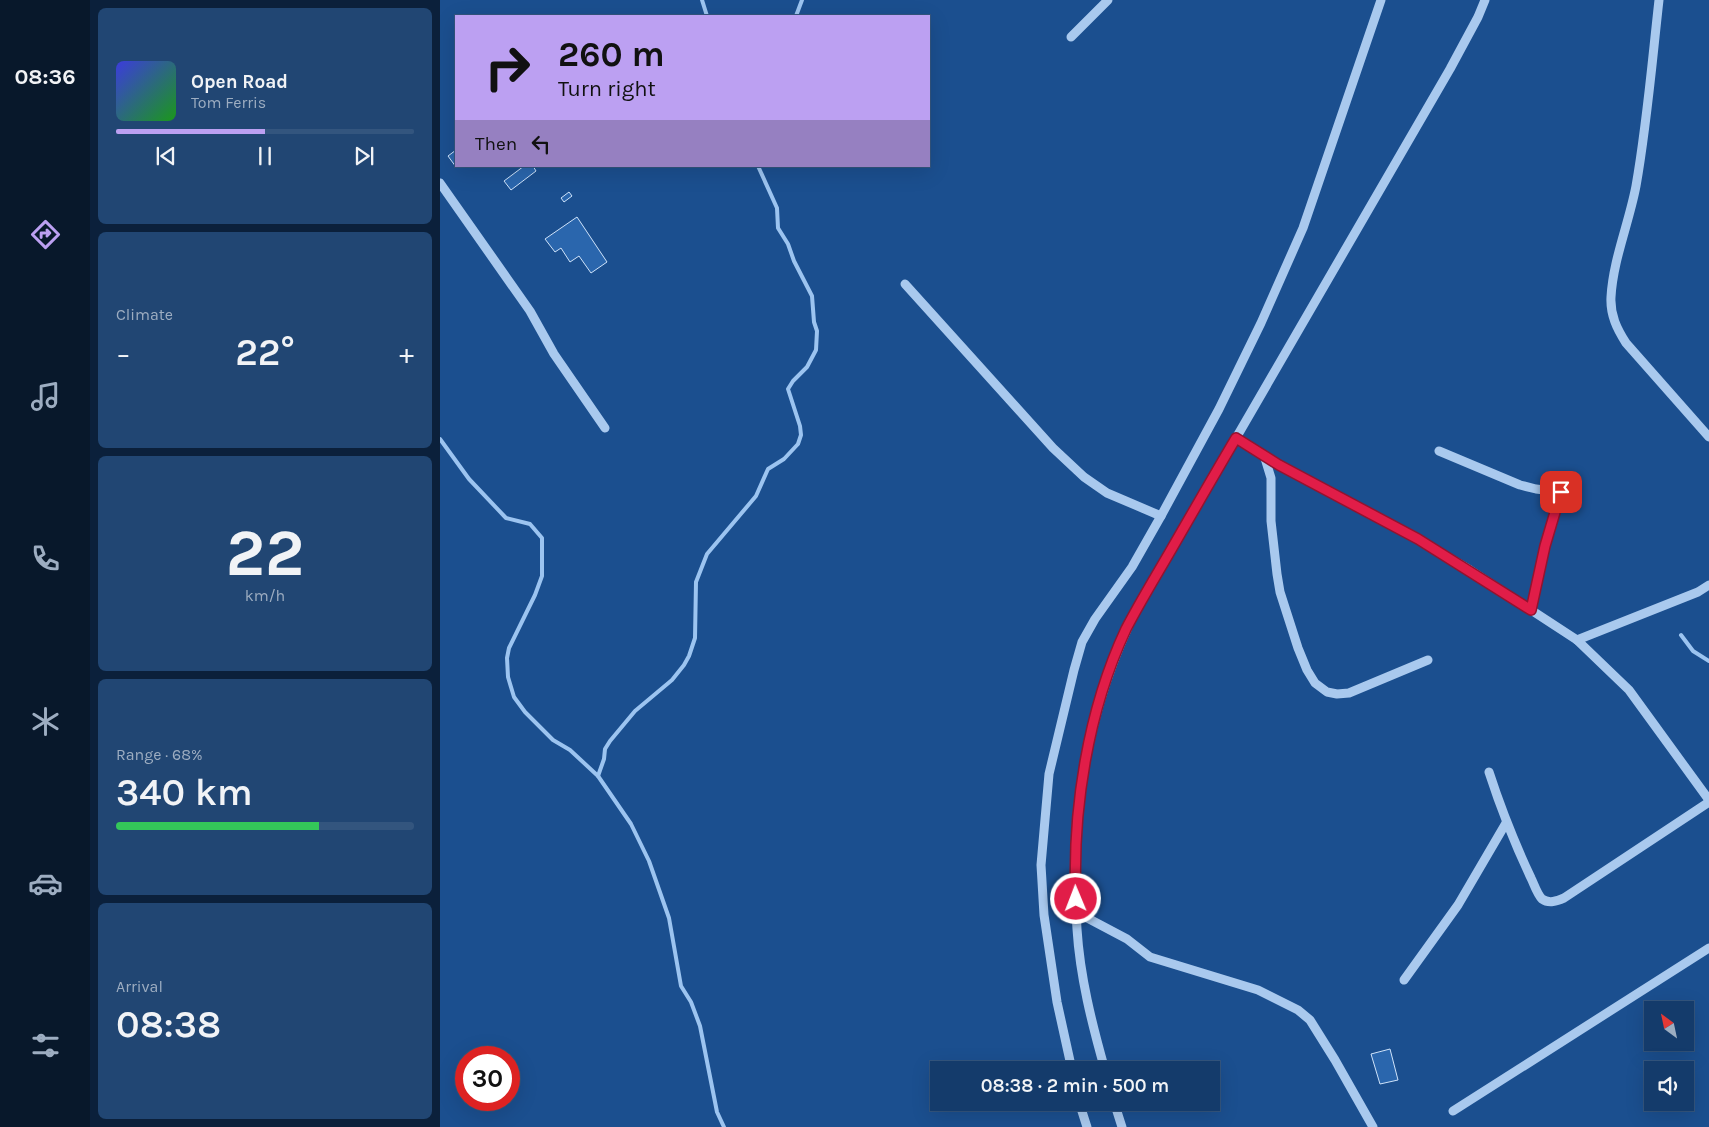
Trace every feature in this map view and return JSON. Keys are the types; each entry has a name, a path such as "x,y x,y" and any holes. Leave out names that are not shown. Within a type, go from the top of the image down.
{"street":[{"path":"1071,36 1108,0"},
{"path":"1070,1061 1056,1002 1044,915 1040,865 1049,774 1082,642 1095,619 1132,567 1161,516 1219,409 1261,323 1303,228 1381,0"},
{"path":"1102,1061 1084,983 1077,931 1076,839 1084,768 1107,678 1119,645 1138,606 1450,69 1485,0"},
{"path":"1659,0 1642,150 1614,276 1611,298 1612,316 1626,343 1709,437"},
{"path":"440,183 530,311 554,354 605,428"},
{"path":"905,284 1053,448 1084,477 1107,493 1161,516"},
{"path":"1236,438 1279,465 1418,539 1578,640 1629,690 1709,801 1557,901 1544,900 1540,896 1506,823 1489,772"},
{"path":"1439,451 1520,485 1561,492 1545,546 1531,610"},
{"path":"1264,456 1271,478 1271,522 1280,592 1298,648 1307,670 1316,683 1327,692 1337,694 1349,692 1428,660"},
{"path":"1578,640 1698,592 1709,585"},
{"path":"1404,980 1458,905 1506,823"},
{"path":"1076,912 1127,939 1150,957 1258,990 1298,1010 1310,1020 1336,1060 1373,1127"},
{"path":"1453,1111 1709,948"},
{"path":"1082,1111 1087,1127"},
{"path":"1117,1111 1122,1127"}],"building":[{"path":"455,151 455,166 448,156"},
{"path":"523,167 534,167 536,171 511,190 504,181"},
{"path":"569,192 572,196 564,202 561,198"},
{"path":"577,217 607,262 591,273 579,256 570,262 561,248 555,252 545,239"},
{"path":"1390,1049 1398,1080 1380,1084 1371,1054"}],"waterway":[{"path":"702,0 707,15"},
{"path":"796,15 802,0"},
{"path":"598,776 604,759 605,749 610,741 635,711 672,680 689,656 695,638 696,582 707,554 756,496 768,469 784,459 798,444 801,435 788,389 807,367 816,350 817,331 814,322 812,296 794,261 788,244 778,228 777,208 758,167"},
{"path":"440,439 469,479 506,518 530,524 542,538 542,576 535,595 509,648 507,658 508,677 514,697 525,712 553,740 570,750 598,776 631,824 649,861 669,918 681,986 691,1002 700,1026 717,1112 724,1127"},
{"path":"1681,635 1693,651 1709,661"}],"route":[{"path":"1076,899 1076,839 1084,768 1107,678 1126,629 1138,606 1236,438 1279,465 1418,539 1531,610 1545,546 1561,492"}]}
